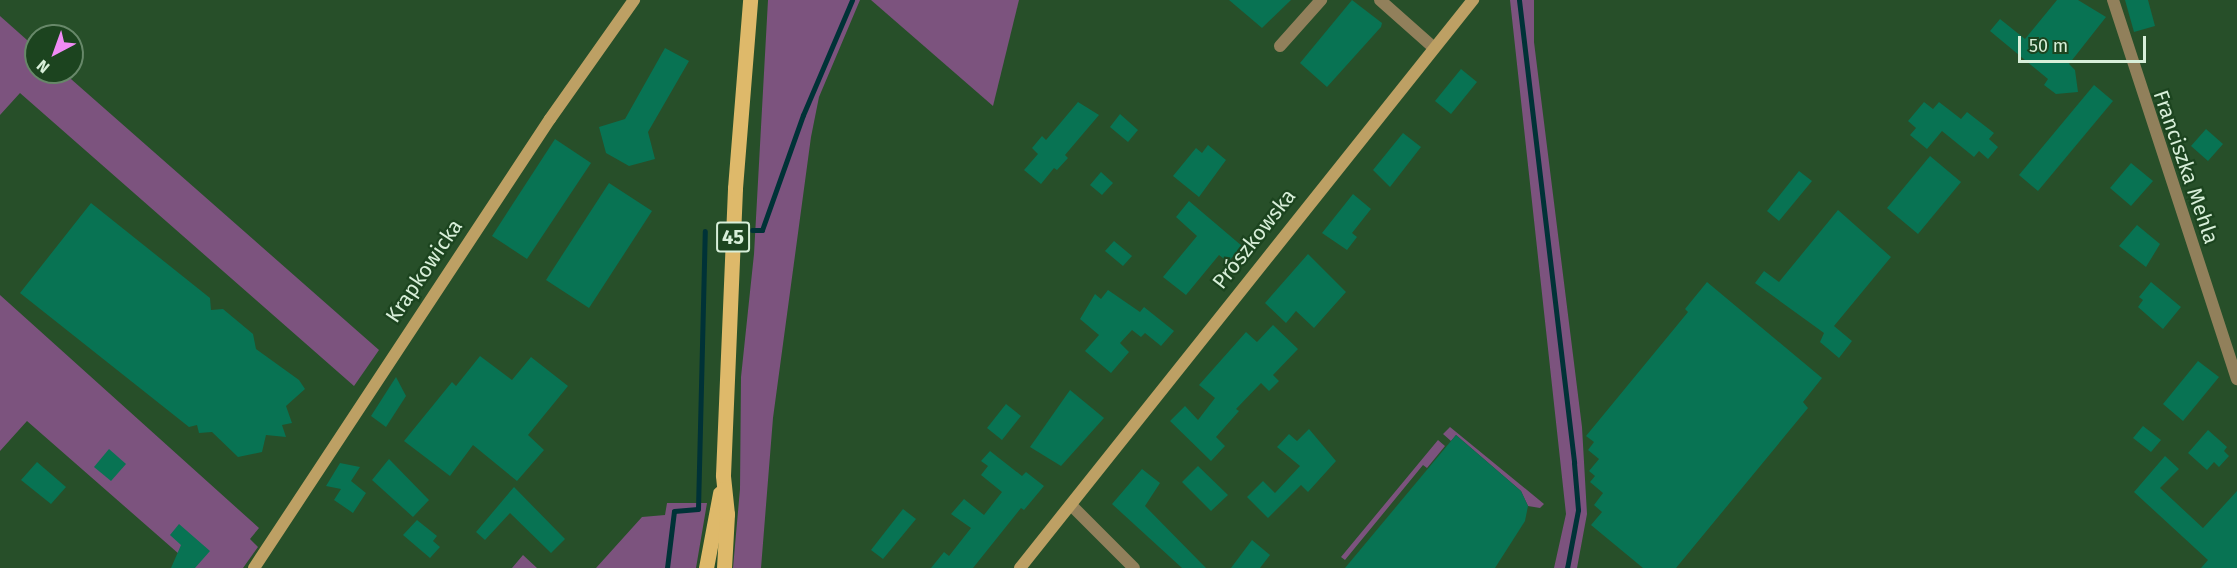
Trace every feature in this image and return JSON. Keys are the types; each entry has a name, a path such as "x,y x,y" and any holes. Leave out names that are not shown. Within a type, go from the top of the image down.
{"main road":[{"name":"Krapkowicka","path":"254,568 543,128 634,0"},
{"name":"45","path":"706,568 723,475 735,188 750,0"},
{"name":"Prószkowska","path":"1020,568 1473,0"},
{"name":"45","path":"723,475 727,514 724,568"}],"street":[{"path":"1280,46 1321,0"},
{"path":"1380,0 1434,48"},
{"name":"Franciszka Mehla","path":"2113,0 2237,380"},
{"path":"1071,505 1134,568"}],"shaded area":[{"path":"768,0 860,0 819,97 811,137 773,418 761,568 733,568 740,489 741,377 754,254"},
{"path":"871,0 1019,0 993,106"},
{"path":"1510,0 1534,0 1534,42 1582,427 1587,514 1577,568 1554,568 1566,514"},
{"path":"0,16 24,37 24,84 77,84 379,350 354,386 20,93 0,115"},
{"path":"0,295 259,528 250,539 258,547 243,568 195,568 27,421 0,451"},
{"path":"1450,427 1544,504 1540,508 1528,506 1521,491 1456,435 1451,441 1443,434"},
{"path":"1438,440 1445,446 1427,468 1423,465 1345,560 1341,557"},
{"path":"667,503 707,503 696,568 596,568 642,517 665,515"},
{"path":"523,555 537,568 512,568"}],"building":[{"path":"1229,0 1291,0 1262,28"},
{"path":"1352,0 1382,23 1381,27 1327,87 1300,63"},
{"path":"2057,0 2078,0 2106,17 2069,64 2075,70 2078,92 2056,94 2044,85 2048,79 1990,31 2000,19 2025,39"},
{"path":"2125,0 2148,0 2155,26 2134,32"},
{"path":"665,48 689,61 648,132 655,159 629,166 606,153 599,127 625,119"},
{"path":"1461,69 1477,82 1451,114 1435,101"},
{"path":"2094,85 2113,101 2038,191 2019,175"},
{"path":"1078,102 1099,115 1065,155 1068,158 1057,170 1054,168 1041,184 1024,170 1038,154 1032,148 1042,136 1046,140"},
{"path":"1924,102 1933,109 1939,102 1961,119 1967,112 1994,133 1989,139 1998,147 1988,159 1979,151 1974,157 1942,131 1927,149 1910,135 1916,128 1908,121"},
{"path":"1120,114 1138,130 1128,142 1110,127"},
{"path":"2206,129 2223,144 2208,161 2191,146"},
{"path":"1403,133 1421,147 1390,187 1373,170"},
{"path":"555,139 591,163 527,259 492,236"},
{"path":"1208,145 1226,160 1199,197 1173,176 1196,148 1202,153"},
{"path":"1930,156 1961,182 1918,234 1887,208"},
{"path":"2131,163 2153,181 2131,206 2110,188"},
{"path":"1799,171 1812,181 1779,221 1767,211"},
{"path":"1101,172 1113,183 1102,195 1090,185"},
{"path":"609,183 652,211 589,308 546,280"},
{"path":"1353,194 1371,209 1352,233 1357,237 1347,250 1322,233"},
{"path":"1189,201 1242,246 1228,262 1219,255 1186,295 1163,277 1197,236 1176,217"},
{"path":"91,203 210,298 211,310 223,309 253,334 256,349 299,380 305,389 286,406 292,423 282,425 286,437 266,435 262,452 238,457 212,432 199,433 197,425 189,427 20,293"},
{"path":"1838,210 1891,257 1834,326 1852,341 1839,358 1820,342 1824,333 1755,283 1764,271 1779,282"},
{"path":"2137,225 2160,244 2146,267 2119,246"},
{"path":"1114,241 1132,256 1123,266 1105,251"},
{"path":"1308,254 1346,292 1314,328 1296,311 1286,323 1265,303"},
{"path":"1707,282 1822,378 1803,402 1808,408 1676,568 1643,568 1591,525 1602,512 1594,505 1603,493 1590,482 1595,476 1589,471 1599,459 1588,450 1594,442 1586,436 1688,312 1685,309"},
{"path":"2151,282 2181,307 2163,329 2138,307 2143,300 2139,297"},
{"path":"1108,290 1140,312 1144,307 1174,331 1161,346 1145,333 1141,337 1132,330 1120,343 1129,352 1111,373 1085,351 1099,335 1080,319 1095,294 1101,299"},
{"path":"1273,325 1298,349 1273,375 1279,381 1269,391 1261,383 1236,409 1239,411 1216,437 1225,446 1211,461 1170,421 1185,406 1198,420 1215,398 1199,385 1246,332 1257,342"},
{"path":"480,356 512,380 531,357 568,386 528,435 544,450 517,481 473,445 450,476 404,441 452,382 456,386"},
{"path":"2198,361 2219,377 2183,421 2163,404"},
{"path":"396,377 406,396 386,427 371,416"},
{"path":"1070,390 1104,418 1061,466 1030,447"},
{"path":"1006,404 1021,416 1002,440 987,428"},
{"path":"2143,426 2161,440 2151,452 2133,438"},
{"path":"1309,429 1336,461 1308,492 1301,485 1268,518 1247,497 1263,481 1275,493 1300,466 1277,447 1289,434 1297,441"},
{"path":"2208,430 2227,447 2224,451 2229,456 2219,467 2214,462 2207,470 2188,453"},
{"path":"1456,435 1521,491 1528,506 1525,521 1495,568 1345,568"},
{"path":"109,449 126,464 111,481 94,467"},
{"path":"990,451 1022,476 1026,472 1044,486 1024,510 1021,508 973,568 931,568 944,552 949,556 971,528 951,514 964,499 984,515 1002,492 981,475 988,466 981,461"},
{"path":"2165,456 2179,469 2160,488 2203,528 2237,491 2237,568 2201,568 2208,560 2134,492"},
{"path":"389,459 429,500 413,517 372,480"},
{"path":"37,462 66,487 51,504 21,480"},
{"path":"340,463 360,467 351,481 366,493 353,513 334,500 341,489 326,486"},
{"path":"1198,466 1228,495 1211,511 1182,482"},
{"path":"1142,469 1160,483 1145,506 1206,568 1182,568 1112,504"},
{"path":"514,487 565,539 551,553 510,513 485,540 476,532"},
{"path":"903,509 916,519 883,559 871,550"},
{"path":"417,520 437,536 433,541 440,547 430,558 403,535"},
{"path":"179,524 210,551 195,568 171,568 181,545 170,535"},
{"path":"1252,540 1270,555 1260,568 1231,568"}],"waterway":[{"path":"752,230 762,230 803,115 852,0"},
{"path":"1519,0 1578,510 1567,568"},
{"path":"667,568 674,511 698,509 705,231"}]}
